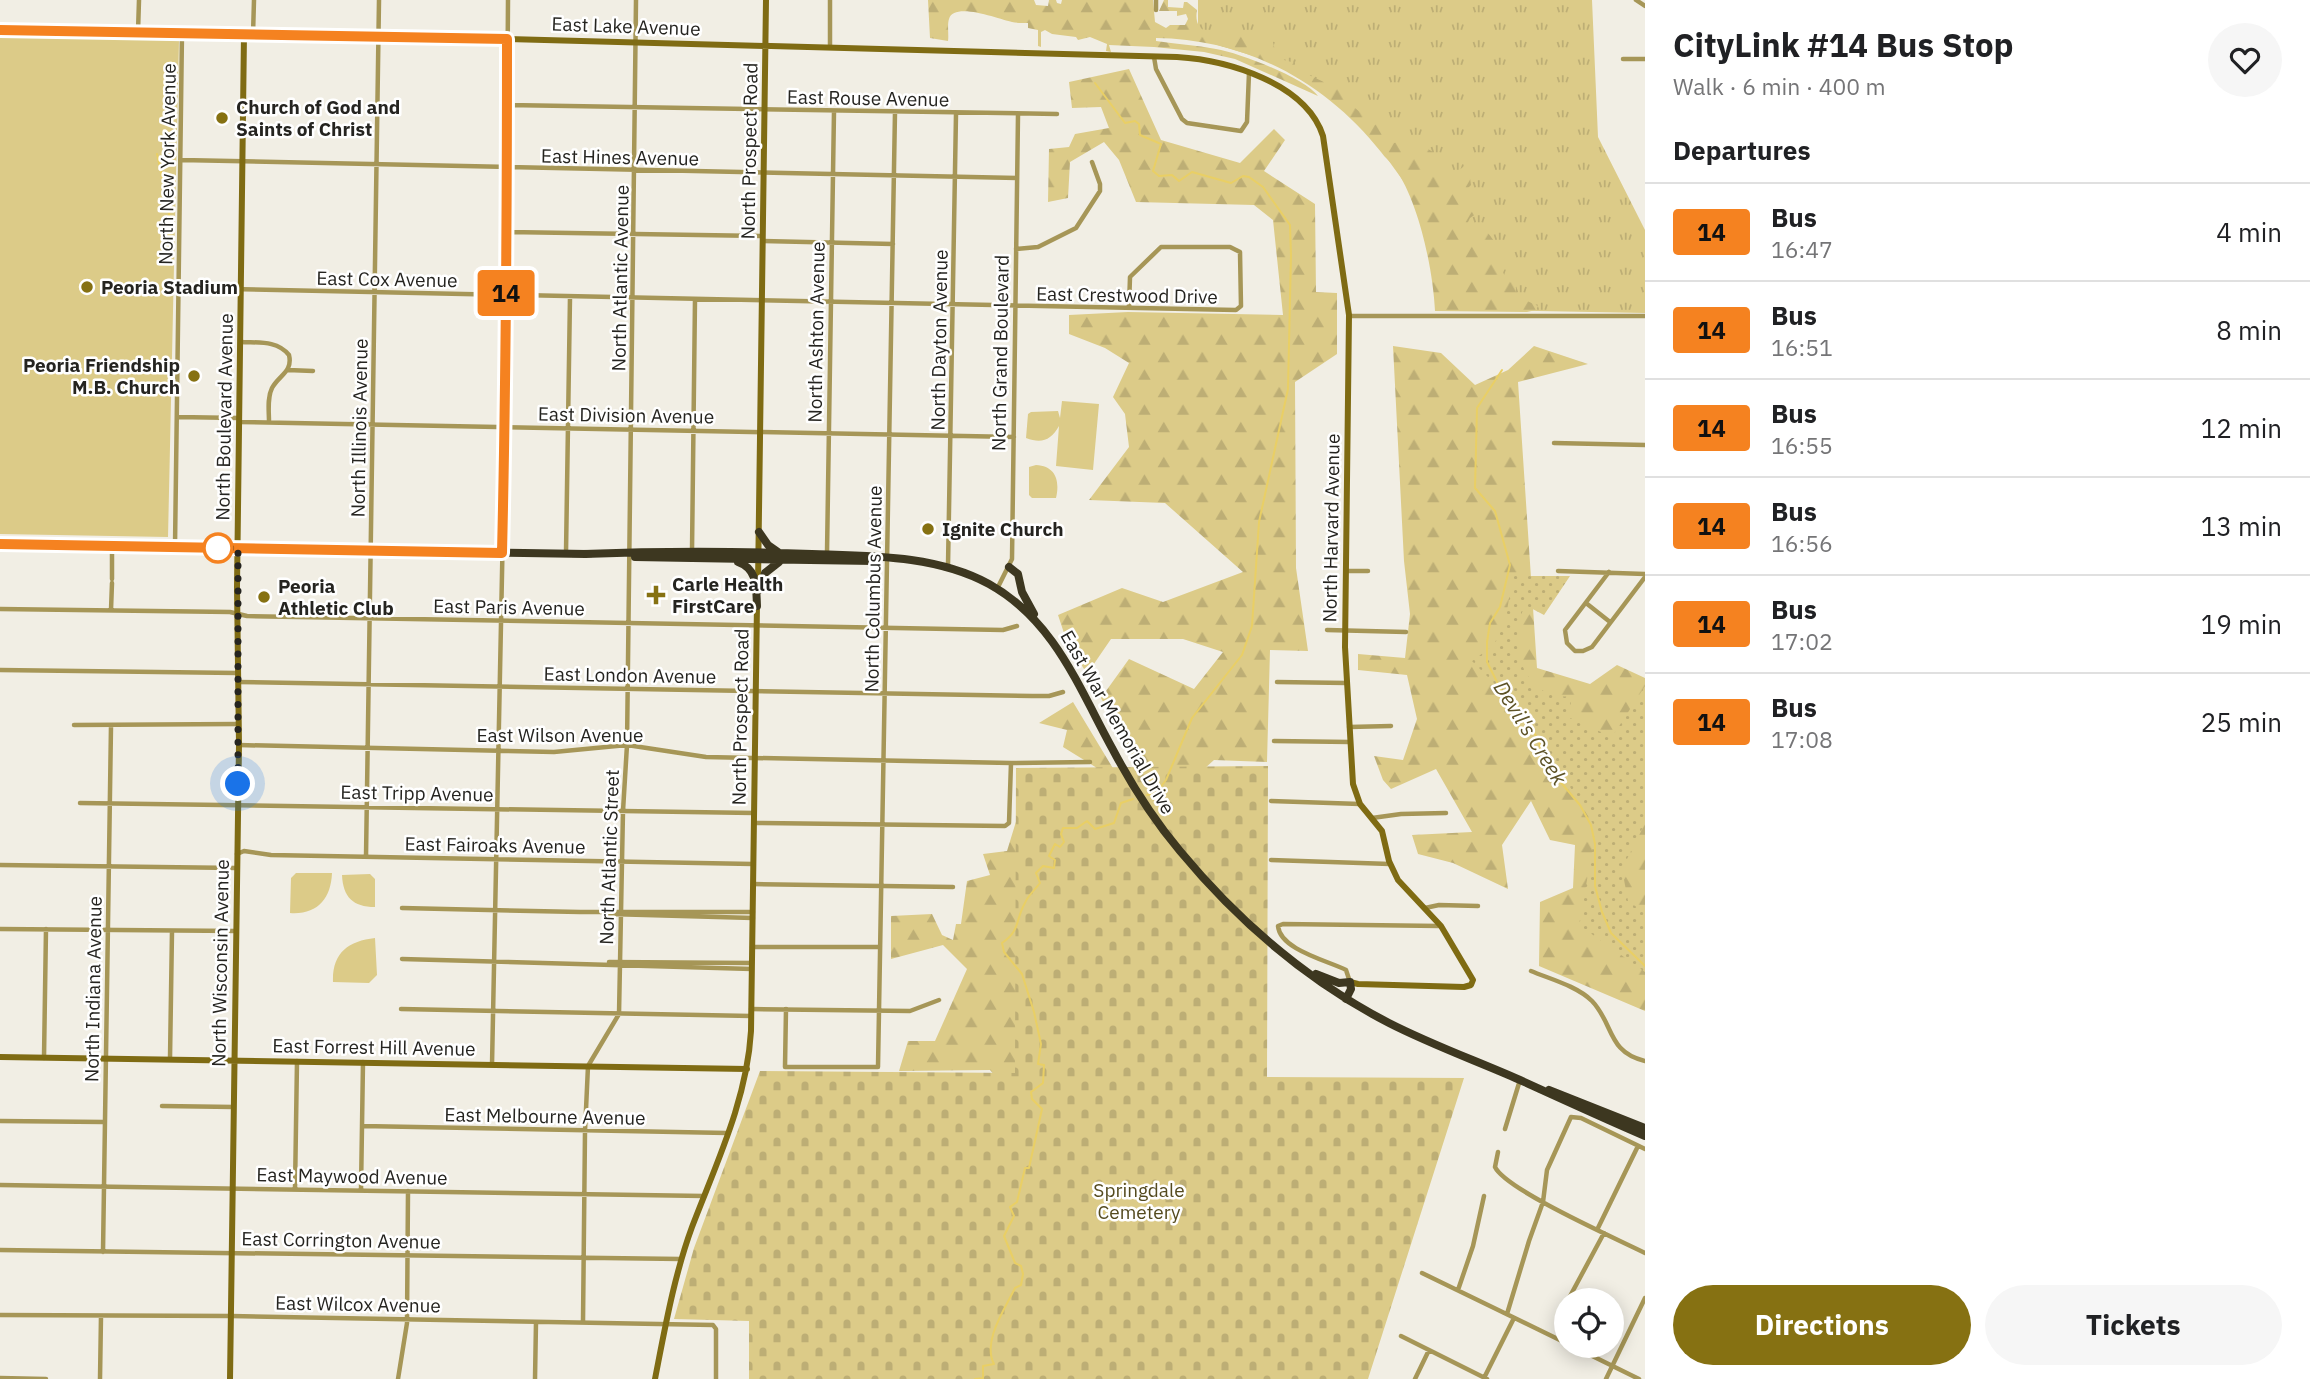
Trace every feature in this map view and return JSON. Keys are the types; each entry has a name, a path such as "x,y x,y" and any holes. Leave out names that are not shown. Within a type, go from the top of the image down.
{"highway":[{"path":"759,532 768,545 781,553"},
{"name":"East War Memorial Drive","path":"0,544 584,554 701,559 781,553 827,554 919,562 947,567 973,576 1018,603 1041,625 1066,659 1120,763 1157,822 1225,901 1290,960 1346,999 1421,1039 1645,1128"},
{"name":"East War Memorial Drive","path":"630,555 692,551 790,561 887,559"},
{"path":"701,559 736,561 747,566 755,578 758,601"},
{"path":"758,601 761,581 768,569 778,562 790,561"},
{"path":"1009,566 1018,574 1024,596 1041,625"},
{"path":"1290,960 1328,979 1353,985 1346,999"},
{"name":"East War Memorial Drive","path":"1520,1080 1645,1136"}],"street":[{"path":"138,32 139,0"},
{"path":"253,35 254,0"},
{"name":"North Illinois Avenue","path":"366,857 379,0"},
{"path":"492,1065 505,427 508,0"},
{"name":"North Atlantic Avenue","path":"630,555 636,0"},
{"name":"North Prospect Road","path":"654,1379 681,1259 727,1133 747,1069 751,1013 755,813 766,0"},
{"path":"830,0 830,47"},
{"path":"1156,0 1156,10"},
{"path":"1636,0 1645,6"},
{"name":"East Lake Avenue","path":"0,30 507,39 1154,57 1203,60 1249,73"},
{"name":"North New York Avenue","path":"175,547 182,33"},
{"name":"North Boulevard Avenue","path":"238,548 244,34"},
{"path":"1154,57 1156,69 1182,119 1189,123 1233,131 1241,131 1247,124 1249,73"},
{"path":"1623,59 1645,59"},
{"name":"North Harvard Avenue","path":"1249,73 1299,99 1310,110 1321,130 1349,316 1345,631 1353,784 1360,804 1382,831 1390,864 1399,882 1441,926 1472,976 1472,984 1464,988 1353,985"},
{"name":"East Rouse Avenue","path":"507,105 1057,114"},
{"name":"North Ashton Avenue","path":"827,554 834,111"},
{"name":"North Columbus Avenue","path":"786,1009 785,1067 878,1067 895,112"},
{"name":"North Dayton Avenue","path":"947,567 956,114"},
{"name":"North Grand Boulevard","path":"996,589 1012,559 1018,115"},
{"name":"East Hines Avenue","path":"181,160 1017,178"},
{"path":"1016,249 1036,248 1075,229 1100,191 1093,162"},
{"path":"506,232 893,243"},
{"name":"East Crestwood Drive","path":"762,301 1238,310 1241,306 1239,250 1230,247 1160,247 1132,274 1129,282 1129,307"},
{"name":"East Cox Avenue","path":"179,289 762,301"},
{"path":"566,554 570,297"},
{"path":"692,551 695,299"},
{"path":"1349,316 1645,316"},
{"path":"241,342 280,345 289,355 288,369 272,388 269,397 269,422"},
{"path":"288,369 313,371"},
{"name":"East Division Avenue","path":"177,417 373,425 1013,437"},
{"path":"1554,443 1645,445"},
{"path":"111,610 112,546"},
{"name":"North Wisconsin Avenue","path":"230,1379 239,745 236,613 238,548"},
{"name":"North Atlantic Street","path":"588,1066 619,1014 630,555"},
{"path":"1346,571 1368,572"},
{"path":"1558,571 1645,576"},
{"path":"1609,572 1566,630 1565,639 1570,648 1579,652 1590,649 1645,576"},
{"path":"1586,603 1611,622"},
{"name":"East Paris Avenue","path":"0,609 236,613 247,616 500,622 1003,630 1017,626"},
{"path":"1327,630 1406,632"},
{"path":"0,670 237,673"},
{"name":"East London Avenue","path":"237,682 1048,696 1063,692"},
{"path":"1277,682 1347,683"},
{"path":"74,724 239,724"},
{"name":"North Indiana Avenue","path":"103,1252 111,726"},
{"path":"1349,727 1391,726"},
{"path":"1274,741 1350,742"},
{"name":"East Wilson Avenue","path":"239,745 560,752 627,745 694,757 1090,762"},
{"path":"754,823 1007,826 1012,763"},
{"path":"1271,801 1360,804"},
{"name":"East Tripp Avenue","path":"79,803 755,813"},
{"path":"1372,818 1446,813"},
{"name":"East Fairoaks Avenue","path":"237,854 244,850 271,855 753,864"},
{"path":"1271,860 1390,864"},
{"path":"0,865 237,868"},
{"path":"753,884 953,887"},
{"path":"1424,908 1439,905 1478,906"},
{"path":"401,908 753,915"},
{"path":"1353,985 1346,970 1303,952 1279,933 1279,925 1321,923 1441,926"},
{"path":"0,929 236,931"},
{"path":"44,1058 46,929"},
{"path":"170,1059 172,930"},
{"path":"752,947 880,947"},
{"path":"402,959 752,966"},
{"path":"1531,971 1590,999 1620,1049 1631,1057 1645,1061"},
{"path":"401,1009 619,1014 751,1013 786,1009 912,1011 939,1000"},
{"name":"East Forrest Hill Avenue","path":"0,1057 747,1069"},
{"path":"295,1189 297,1061"},
{"path":"361,1190 363,1062"},
{"path":"583,1322 588,1066"},
{"path":"1505,1129 1520,1080"},
{"path":"162,1106 234,1107"},
{"path":"1507,1314 1543,1202 1547,1170 1572,1116 1645,1149"},
{"path":"0,1121 104,1122"},
{"name":"East Melbourne Avenue","path":"362,1126 727,1133"},
{"path":"1597,1230 1638,1146"},
{"path":"1498,1152 1495,1167 1503,1178 1543,1202 1645,1253"},
{"name":"East Maywood Avenue","path":"0,1185 704,1196"},
{"path":"398,1379 407,1319 408,1191"},
{"path":"1458,1290 1475,1238 1484,1196"},
{"path":"1575,1288 1604,1233"},
{"name":"East Corrington Avenue","path":"0,1250 681,1259"},
{"path":"1422,1273 1554,1337"},
{"path":"1606,1379 1645,1298"},
{"name":"East Wilcox Avenue","path":"0,1315 231,1316 715,1326 716,1379"},
{"path":"100,1379 101,1315"},
{"path":"1401,1336 1486,1378 1514,1318"},
{"path":"535,1379 536,1322"},
{"path":"1415,1379 1429,1350"},
{"path":"1596,1358 1639,1379"},
{"path":"0,1378 46,1379"}],"green space":[{"path":"928,0 1034,0 1036,5 1048,6 1049,0 1056,0 1061,4 1062,0 1153,0 1155,22 1166,28 1170,25 1185,25 1188,19 1186,14 1177,16 1177,11 1159,11 1164,0 1168,0 1168,7 1183,8 1184,2 1187,2 1197,10 1197,22 1212,33 1270,31 1275,50 1284,60 1295,63 1294,68 1343,91 1349,102 1375,125 1383,116 1400,133 1393,143 1408,141 1413,150 1421,151 1425,147 1439,156 1438,163 1443,166 1443,172 1451,183 1463,167 1469,171 1471,185 1465,198 1471,207 1479,208 1479,212 1470,218 1467,224 1483,229 1499,248 1503,248 1505,252 1502,257 1509,262 1503,272 1505,277 1513,278 1516,302 1525,300 1538,306 1536,310 1435,311 1423,237 1404,182 1359,127 1309,85 1282,69 1221,46 1156,38 1156,41 1216,49 1255,61 1286,74 1318,96 1235,59 1204,52 1109,45 1111,52 1106,51 1107,44 1090,37 1078,40 1076,37 1052,34 1045,30 1041,32 1041,47 1038,46 1038,30 1028,28 1028,23 978,13 953,14 948,21 948,41 930,38"},
{"path":"1198,0 1592,0 1598,137 1645,230 1645,313 1437,309 1435,253 1422,207 1355,114 1283,65 1198,39"},
{"name":"Peoria Stadium","path":"0,36 179,40 168,537 0,534"},
{"path":"1129,69 1161,140 1240,163 1274,129 1285,140 1264,171 1315,204 1316,292 1337,293 1337,354 1295,382 1296,568 1308,651 1270,650 1267,762 1214,760 1184,787 1172,822 1135,762 1101,698 1129,659 1194,689 1223,652 1183,639 1111,639 1087,674 1066,639 1058,615 1122,588 1163,602 1243,572 1165,503 1089,500 1129,447 1125,414 1113,397 1129,363 1105,348 1069,334 1069,315 1128,312 1283,315 1273,220 1254,205 1136,202 1119,160 1104,142 1070,162 1068,198 1048,202 1049,149 1069,147 1075,134 1109,128 1101,107 1072,108 1069,82"},
{"path":"1393,346 1441,353 1475,385 1508,370 1534,346 1588,364 1518,382 1537,668 1590,684 1617,665 1645,678 1645,1011 1539,966 1540,902 1573,888 1575,845 1550,840 1531,801 1502,845 1508,889 1453,863 1418,854 1412,835 1472,832 1436,769 1391,789 1383,780 1374,756 1403,760 1417,719 1407,675 1358,670 1358,654 1405,658 1410,614 1404,561"},
{"path":"1062,401 1099,404 1093,470 1056,466 1059,426 1053,435 1046,439 1037,441 1026,438 1028,414 1058,411 1060,418"},
{"path":"1036,465 1052,471 1057,480 1056,498 1032,498 1029,495 1029,467"},
{"path":"1513,576 1570,576 1544,615 1525,605 1517,642 1523,667 1538,687 1551,695 1572,697 1568,717 1612,737 1645,686 1645,823 1622,869 1628,901 1645,913 1645,972 1579,925 1596,829 1543,743 1507,696 1472,661 1494,645 1506,616"},
{"path":"1073,702 1117,775 1026,1111 990,1070 899,1071 908,1041 935,1041 967,969 943,945 891,959 891,916 932,914 942,935 953,940 956,924 961,924 967,881 990,875 983,854 1007,851 1018,815 1097,768 1063,747 1067,730 1039,723"},
{"name":"Springdale Cemetery","path":"1268,766 1267,1077 1464,1078 1368,1379 749,1379 749,1321 674,1319 694,1248 760,1071 1015,1073 1016,768"},
{"path":"296,873 332,873 329,890 321,903 308,911 290,913 291,878"},
{"path":"370,874 375,879 375,907 355,903 347,895 343,883 342,875"},
{"path":"375,938 377,975 369,983 333,982 335,963 344,950 357,942"}],"waterway":[{"path":"1095,83 1125,123 1135,121 1139,124 1140,135 1161,144 1153,171 1159,176 1172,175 1179,181 1192,172 1231,183 1243,176 1249,177 1263,187 1290,225 1288,389 1259,522 1252,626 1242,655 1192,718 1166,780 1156,793 1147,795"},
{"path":"157,154 169,209 170,258"},
{"name":"Devil's Creek","path":"1502,370 1477,408 1475,488 1495,511 1510,565 1500,607 1490,623 1487,662 1505,698 1517,706 1535,734 1552,772 1580,805 1591,825 1595,844 1595,886 1602,912 1611,933 1645,966"},
{"path":"975,1379 983,1378 983,1366 994,1364 991,1355 993,1335 1015,1288 1021,1285 1021,1266 1015,1263 1004,1236 1014,1216 1010,1207 1017,1202 1025,1168 1029,1168 1042,1109 1032,1099 1031,1092 1043,1083 1044,1065 1038,1064 1041,1044 1034,1012 1022,974 1004,952 1002,943 1012,934 1026,900 1040,883 1036,873 1043,866 1054,868 1055,860 1049,856 1055,844 1060,847 1064,842 1061,834 1063,828 1077,828 1087,821 1095,829 1114,823 1121,803 1133,799"}],"bus line":[{"name":"14","path":"0,30 507,39 507,105 502,553 0,544"}],"place":[{"name":"Church of God and Saints of Christ","path":"222,118"},
{"name":"Peoria Stadium","path":"87,287"},
{"name":"Peoria Friendship M.B. Church","path":"194,376"},
{"name":"Ignite Church","path":"928,529"},
{"name":"Carle Health FirstCare","path":"656,595"},
{"name":"Peoria Athletic Club","path":"264,597"}],"route":[{"path":"218,548 238,548 238,784"}]}
